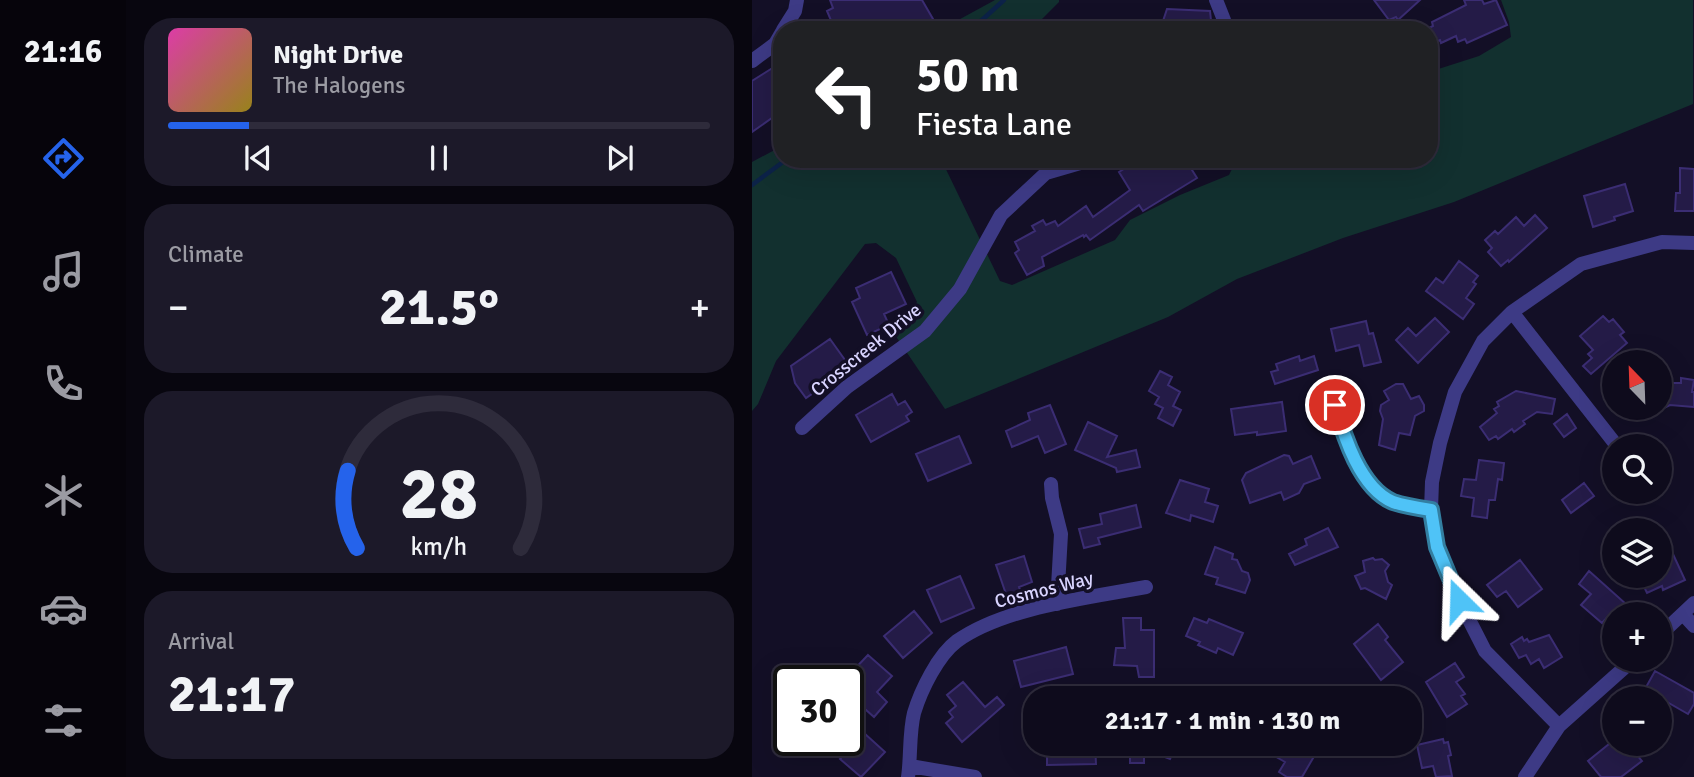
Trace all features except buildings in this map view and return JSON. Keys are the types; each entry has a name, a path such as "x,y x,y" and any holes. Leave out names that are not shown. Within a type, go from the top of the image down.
{"street":[{"path":"788,21 798,0"},
{"path":"1216,0 1224,21"},
{"path":"752,61 773,45"},
{"name":"Crosscreek Drive","path":"802,428 846,387 925,331 960,289 1001,215 1045,173 1062,168"},
{"path":"1559,726 1485,651 1459,600 1437,547 1431,510 1432,482 1455,392 1483,341 1513,312 1582,264 1662,242 1694,243"},
{"path":"1513,312 1608,434"},
{"path":"1335,405 1352,456 1372,484 1390,501 1431,510"},
{"path":"1051,484 1061,534 1057,604"},
{"name":"Cosmos Way","path":"909,772 914,715 929,675 955,642 994,621 1057,604 1146,587"},
{"path":"1672,624 1688,609 1694,626"},
{"path":"1525,777 1559,726 1620,672"},
{"path":"909,772 975,777"}],"green space":[{"path":"995,0 1059,0 1040,21 956,21"},
{"path":"1501,0 1693,0 1693,104 1454,202 1343,238 1237,279 1168,317 945,409 895,335 917,302 896,258 876,243 865,244 776,361 758,404 752,411 752,162 773,151 773,168 945,168 1000,281 1012,285 1115,240 1130,220 1229,175 1232,168 1438,168 1438,69 1479,56 1511,37"}],"waterway":[{"path":"981,21 1004,0"},
{"path":"752,185 775,168"}],"route":[{"path":"1335,405 1352,456 1372,484 1390,501 1431,510 1437,547 1459,600"}]}
